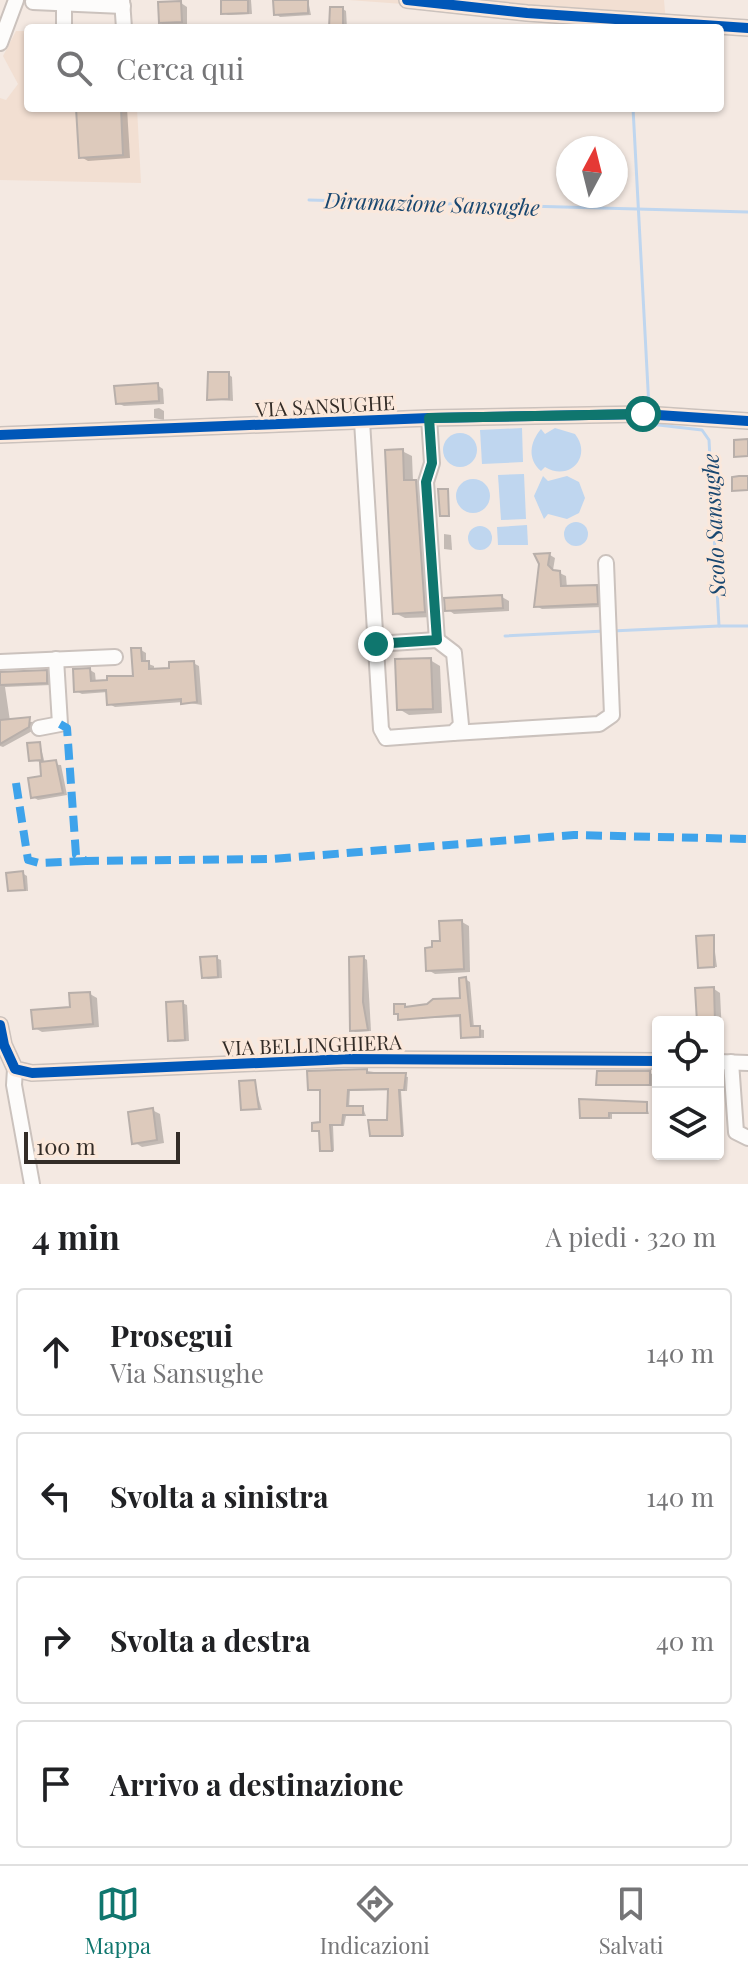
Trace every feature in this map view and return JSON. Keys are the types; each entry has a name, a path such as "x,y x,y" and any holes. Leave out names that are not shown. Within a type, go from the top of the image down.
{"street":[{"path":"0,43 16,0"},
{"path":"407,0 527,13 689,24"},
{"path":"33,2 123,3 124,24"},
{"path":"64,2 64,24"},
{"path":"724,26 748,28"},
{"name":"VIA SANSUGHE","path":"0,435 429,418 648,415 748,421"},
{"path":"429,418 432,463 426,482 437,640"},
{"path":"362,421 381,729 386,738 599,724 612,715 606,563"},
{"path":"376,644 437,640 454,653 461,725 453,733"},
{"path":"0,662 115,657"},
{"path":"39,728 60,724 56,659"},
{"path":"0,1025 4,1045 15,1069 14,1085 32,1184"},
{"name":"VIA BELLINGHIERA","path":"15,1069 71,1072 349,1059 652,1061"},
{"path":"748,1063 724,1062 741,1110 736,1132 748,1138"}],"shaded area":[{"path":"348,0 664,0 666,23"},
{"path":"16,31 24,31 24,112 137,112 141,183 0,180 0,98 6,100 18,84 3,56"}],"water":[{"path":"522,428 523,462 482,464 480,430"},
{"path":"555,428 575,434 580,443 580,459 570,469 554,471 545,467 541,471 532,456 532,445 541,429 545,434"},
{"path":"460,433 472,438 477,450 472,462 460,467 448,462 443,450 448,438"},
{"path":"524,474 526,519 501,520 498,475"},
{"path":"543,476 548,481 567,476 579,482 585,498 579,513 567,519 548,514 544,519 534,496"},
{"path":"473,479 485,484 490,496 485,508 473,513 461,508 456,496 461,484"},
{"path":"576,522 587,529 588,534 581,545 576,546 565,539 564,534 571,523"},
{"path":"527,525 528,545 498,545 497,527"},
{"path":"480,526 491,533 492,538 485,549 480,550 469,543 468,538 475,527"}],"building":[{"path":"221,0 248,0 248,13 221,14"},
{"path":"273,0 308,0 308,13 274,15"},
{"path":"181,1 182,22 159,23 158,2"},
{"path":"330,7 343,7 343,24 329,24"},
{"path":"76,112 121,112 123,155 79,158"},
{"path":"208,372 229,372 229,399 207,400"},
{"path":"158,383 159,401 116,404 114,386"},
{"path":"748,439 748,456 734,457 734,440"},
{"path":"403,449 404,480 416,480 425,612 393,614 385,450"},
{"path":"748,476 748,490 732,491 732,477"},
{"path":"438,489 448,489 449,516 440,516"},
{"path":"550,553 548,565 560,571 561,586 597,585 598,604 534,607 539,564 534,554"},
{"path":"502,595 503,608 445,611 444,598"},
{"path":"131,648 141,648 142,661 149,661 149,669 169,668 169,662 194,661 197,702 181,704 181,699 107,705 106,690 74,692 73,669 90,668 91,681 107,680 107,676 133,676"},
{"path":"431,658 433,709 397,710 395,659"},
{"path":"47,670 47,683 0,685 0,672"},
{"path":"30,717 29,727 0,744 0,720"},
{"path":"40,742 42,760 29,761 27,743"},
{"path":"56,760 63,793 31,798 28,778 41,776 40,762"},
{"path":"23,871 25,890 8,891 6,873"},
{"path":"462,920 464,969 426,971 425,948 432,947 432,941 440,941 439,921"},
{"path":"714,935 714,967 698,968 696,936"},
{"path":"217,956 218,977 202,978 200,957"},
{"path":"364,956 363,1002 368,1030 350,1031 349,957"},
{"path":"466,977 471,1026 480,1026 480,1037 461,1038 460,1015 398,1020 398,1014 394,1014 394,1004 405,1004 405,1007 427,1004 433,999 460,998 459,978"},
{"path":"714,987 715,1016 697,1016 695,988"},
{"path":"90,992 93,1024 33,1029 31,1010 70,1007 69,993"},
{"path":"183,1001 185,1040 168,1041 166,1002"},
{"path":"367,1069 367,1073 406,1073 404,1090 399,1090 402,1136 370,1136 368,1120 387,1120 388,1089 348,1090 347,1106 363,1106 363,1115 343,1115 342,1125 330,1125 332,1151 320,1151 319,1131 312,1131 312,1123 320,1122 320,1090 308,1090 307,1071"},
{"path":"597,1071 650,1071 650,1085 596,1085"},
{"path":"255,1080 259,1109 241,1110 239,1081"},
{"path":"579,1099 647,1102 647,1113 609,1113 609,1118 580,1118"},
{"path":"153,1108 157,1140 132,1144 128,1112"}],"waterway":[{"name":"Scolo Sansughe","path":"633,112 649,408"},
{"name":"Diramazione Sansughe","path":"309,200 748,212"},
{"name":"Scolo Sansughe","path":"650,419 650,424 702,430 709,440 719,626 748,626"},
{"name":"Diramazione Sansughe","path":"612,631 719,626"},
{"name":"Diramazione Sansughe","path":"505,636 605,631"}],"marked path":[{"path":"60,724 67,728 76,855 86,861 271,859 574,835 748,839"},
{"path":"16,783 28,860 39,863 86,861"}],"cycle path":[{"path":"407,0 527,13 689,24"},
{"path":"724,26 748,28"},
{"path":"0,435 429,418 643,414 748,421"},
{"path":"0,1025 4,1045 15,1069 32,1073 349,1059 652,1061"}],"route":[{"path":"376,644 437,640 426,482 432,463 429,418 643,414"}]}
